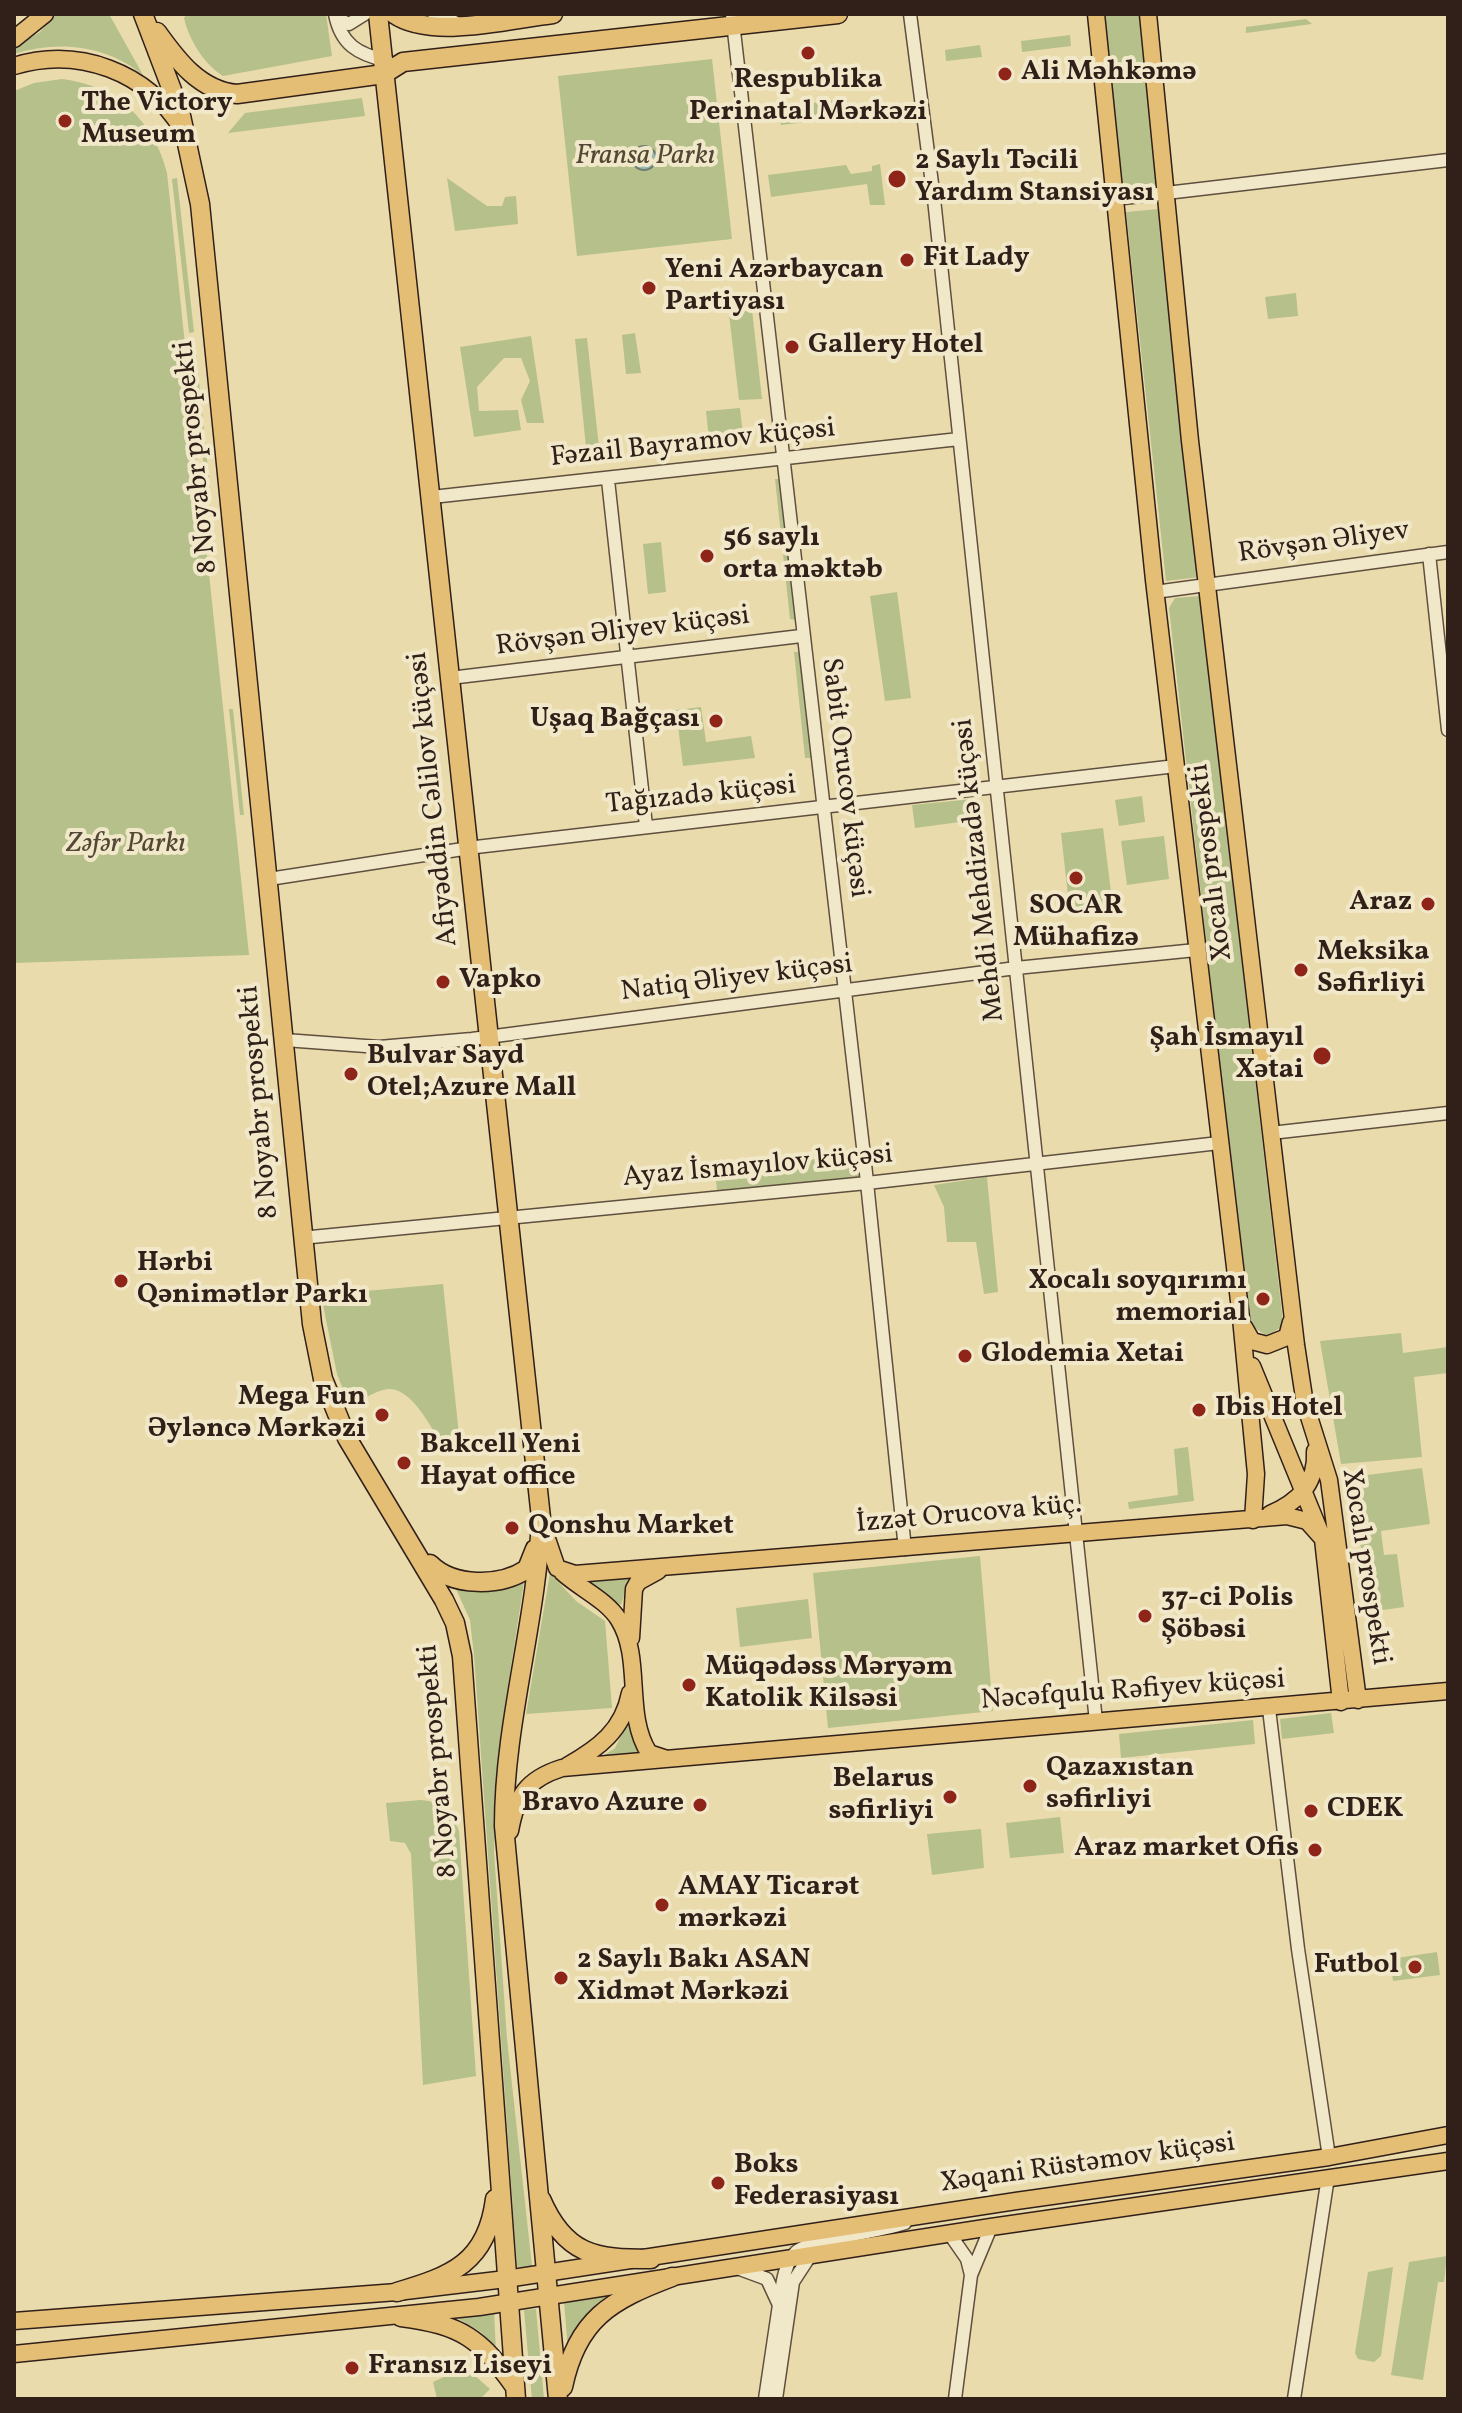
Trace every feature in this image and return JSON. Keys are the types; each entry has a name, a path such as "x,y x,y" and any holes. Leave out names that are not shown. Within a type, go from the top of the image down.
{"highway":[{"path":"144,14 190,72 218,91 256,93 403,62 733,20 838,14"},
{"name":"8 Noyabr prospekti","path":"144,14 189,142 202,218 285,1040 301,1238 312,1324 331,1401 359,1459 450,1612 462,1656 516,2394"},
{"name":"Afiyəddin Cəlilov küçəsi","path":"378,14 541,1518"},
{"path":"394,14 425,26 465,25 553,14"},
{"path":"414,1547 433,1567 451,1579 509,1577 530,1565 541,1518"},
{"name":"8 Noyabr prospekti","path":"541,1518 538,1570 505,1779 506,1857 534,2170 559,2399"},
{"path":"397,2292 450,2274 471,2257 488,2228 499,2164"},
{"path":"534,2170 548,2214 575,2247 611,2259 651,2259"},
{"path":"559,2399 566,2368 593,2320 618,2299 672,2277"},
{"path":"401,2317 450,2325 466,2333 494,2357 516,2394"}],"main road":[{"path":"14,39 45,14"},
{"name":"Xocalı prospekti","path":"1096,14 1155,592 1241,1318 1256,1474 1253,1520"},
{"name":"Xocalı prospekti","path":"1148,14 1206,585 1292,1314 1305,1404 1329,1480 1350,1701"},
{"path":"14,66 63,59 105,66 132,78 163,104 189,142"},
{"path":"1241,1318 1252,1341 1267,1345 1287,1337 1292,1314"},
{"name":"Xocalı prospekti","path":"1241,1318 1262,1393 1306,1490 1323,1539 1350,1701"},
{"path":"1306,1490 1315,1469 1314,1439"},
{"path":"1253,1520 1283,1508 1306,1490 1329,1480"},
{"name":"İzzət Orucova küç.","path":"557,1568 575,1574 691,1567 1297,1517 1315,1527 1323,1539"},
{"path":"541,1518 547,1546 557,1568 619,1619 645,1746 656,1757 678,1760"},
{"path":"506,1857 520,1794 534,1780 562,1768 605,1741 622,1721 630,1693 634,1589 638,1582 664,1568"},
{"name":"Nəcəfqulu Rəfiyev küçəsi","path":"562,1768 678,1760 862,1739 1269,1709 1448,1691"},
{"name":"Xəqani Rüstəmov küçəsi","path":"506,2279 1329,2157 1448,2135"},
{"path":"14,2354 40,2348 401,2317 508,2303 949,2233 1448,2161"},
{"path":"14,2321 397,2292 506,2279"}],"street":[{"path":"335,16 349,24 365,14"},
{"path":"434,14 465,25"},
{"name":"Mehdi Mehdizadə küçəsi","path":"910,14 934,199 1096,1721"},
{"path":"335,16 338,30 352,48 384,67"},
{"name":"Sabit Orucov küçəsi","path":"733,20 801,636 867,1183 905,1549"},
{"path":"1115,199 1448,160"},
{"name":"Fəzail Bayramov küçəsi","path":"432,497 959,439"},
{"path":"608,480 646,826"},
{"name":"Rövşən Əliyev","path":"1155,592 1448,552"},
{"path":"1429,554 1448,730"},
{"name":"Rövşən Əliyev küçəsi","path":"450,678 801,636"},
{"name":"Tağızadə küçəsi","path":"468,848 1176,766"},
{"path":"269,879 468,848"},
{"name":"Natiq Əliyev küçəsi","path":"285,1040 379,1047 489,1036 1016,968 1196,950"},
{"path":"1271,1133 1448,1113"},
{"name":"Ayaz İsmayılov küçəsi","path":"301,1238 867,1183 1219,1143"},
{"path":"1269,1709 1298,1949 1329,2157"},
{"path":"1294,2399 1328,2177"},
{"path":"765,2399 779,2305 796,2251 810,2244 881,2232 927,2215"},
{"path":"956,2399 971,2275 991,2227"},
{"path":"949,2233 964,2253 971,2275"},
{"path":"776,2399 793,2282 810,2256"},
{"path":"733,2268 753,2271 767,2279 779,2305"}],"green space":[{"path":"56,14 109,14 143,75 113,57 81,48 48,47 14,54 14,48 40,32"},
{"path":"187,14 326,14 332,56 223,76 210,65 194,43 184,18"},
{"path":"1104,14 1140,14 1157,189 1123,192"},
{"path":"1306,19 1312,24 1246,33 1246,27"},
{"path":"1070,35 1071,46 1022,52 1021,41"},
{"path":"980,45 982,57 946,61 945,50"},
{"name":"Fransa Parkı","path":"712,59 732,239 577,256 558,76"},
{"name":"Zəfər Parkı","path":"62,79 99,89 130,109 153,137 167,173 249,955 14,963 14,91 34,83"},
{"path":"362,98 365,116 228,133 245,113"},
{"path":"847,99 850,117 781,125 778,107"},
{"path":"880,164 885,205 870,205 867,184 771,197 768,175 846,165 851,174 872,171 872,166"},
{"path":"177,178 194,332 189,333 172,179"},
{"path":"447,178 487,206 502,206 505,197 516,196 518,224 455,231"},
{"path":"1159,209 1199,577 1166,581 1126,212"},
{"path":"1296,293 1298,316 1268,319 1265,297"},
{"path":"752,310 762,399 739,400 729,314"},
{"path":"635,333 641,373 626,374 622,335"},
{"path":"531,336 544,423 527,423 521,400 530,381 521,358 504,358 477,387 479,411 518,410 521,430 474,437 460,347"},
{"path":"587,338 600,456 587,457 575,339"},
{"path":"192,353 196,353 210,488 206,488"},
{"path":"740,408 744,444 710,448 706,411"},
{"path":"775,479 781,479 797,620 790,619"},
{"path":"661,542 666,592 648,594 643,544"},
{"path":"897,592 911,698 885,701 870,596"},
{"path":"1200,596 1283,1322 1268,1336 1249,1325 1169,608 1175,598"},
{"path":"794,652 801,652 814,758 805,758"},
{"path":"701,707 706,742 751,736 755,758 683,766 676,710"},
{"path":"229,709 233,709 244,815 240,815"},
{"path":"1142,796 1145,822 1119,826 1115,800"},
{"path":"973,799 975,820 915,828 912,805"},
{"path":"1103,828 1113,908 1070,914 1061,833"},
{"path":"1164,836 1169,879 1127,885 1121,841"},
{"path":"856,1155 859,1177 717,1191 715,1169"},
{"path":"987,1177 998,1292 984,1294 976,1242 947,1242 944,1207 934,1185"},
{"path":"443,1284 460,1444 446,1452 420,1411 403,1393 393,1389 383,1390 350,1407 337,1374 321,1295"},
{"path":"1401,1333 1403,1353 1448,1347 1448,1373 1414,1377 1422,1457 1341,1464 1320,1341"},
{"path":"1188,1447 1194,1501 1129,1509 1128,1502 1178,1495 1174,1449"},
{"path":"1422,1468 1430,1524 1381,1531 1384,1555 1397,1554 1404,1607 1369,1612 1352,1477"},
{"path":"980,1556 993,1711 828,1728 813,1573"},
{"path":"550,1573 576,1601 605,1621 612,1708 526,1714"},
{"path":"630,1577 621,1605 581,1581"},
{"path":"524,1582 500,1738 494,1852 507,2039 532,2266 517,2267 474,1655 470,1620 456,1589"},
{"path":"808,1599 812,1638 740,1647 736,1608"},
{"path":"1331,1713 1334,1733 1282,1739 1280,1719"},
{"path":"629,1720 639,1756 597,1760 615,1748"},
{"path":"1253,1720 1255,1744 1121,1758 1119,1734"},
{"path":"421,1800 445,1808 459,1831 476,2076 423,2085 411,1854 405,1843 390,1841 386,1803"},
{"path":"1060,1817 1064,1853 1010,1858 1006,1823"},
{"path":"981,1829 984,1868 932,1875 927,1834"},
{"name":"Futbol","path":"1437,1952 1440,1975 1393,1981 1390,1959"},
{"path":"1447,2256 1444,2282 1438,2282 1423,2380 1391,2375 1409,2262"},
{"path":"1393,2267 1381,2356 1374,2362 1358,2359 1355,2353 1368,2272"},
{"path":"614,2292 589,2314 568,2350 564,2301"},
{"path":"536,2309 544,2399 532,2399 524,2310"},
{"path":"494,2311 496,2351 481,2332 454,2316"},
{"path":"465,2367 490,2389 480,2399 437,2399 433,2382"}],"water":[{"path":"644,146 655,153 656,158 649,169 644,170 633,163 632,158 639,147"}],"place":[{"name":"Respublika Perinatal Mərkəzi","path":"808,53"},
{"name":"Ali Məhkəmə","path":"1005,74"},
{"name":"The Victory Museum","path":"65,121"},
{"name":"2 Saylı Təcili Yardım Stansiyası","path":"897,179"},
{"name":"Fit Lady","path":"907,260"},
{"name":"Yeni Azərbaycan Partiyası","path":"649,288"},
{"name":"Gallery Hotel","path":"792,347"},
{"name":"56 saylı orta məktəb","path":"707,556"},
{"name":"Uşaq Bağçası","path":"716,721"},
{"name":"SOCAR Mühafizə","path":"1076,878"},
{"name":"Araz","path":"1428,904"},
{"name":"Meksika Səfirliyi","path":"1301,970"},
{"name":"Vapko","path":"443,982"},
{"name":"Şah İsmayıl Xətai","path":"1322,1056"},
{"name":"Bulvar Sayd Otel;Azure Mall","path":"351,1074"},
{"name":"Hərbi Qənimətlər Parkı","path":"121,1281"},
{"name":"Xocalı soyqırımı memorial","path":"1263,1299"},
{"name":"Glodemia Xetai","path":"965,1356"},
{"name":"Ibis Hotel","path":"1199,1410"},
{"name":"Mega Fun Əyləncə Mərkəzi","path":"382,1415"},
{"name":"Bakcell Yeni Hayat office","path":"404,1463"},
{"name":"Qonshu Market","path":"512,1528"},
{"name":"37-ci Polis Şöbəsi","path":"1145,1616"},
{"name":"Müqədəss Məryəm Katolik Kilsəsi","path":"689,1685"},
{"name":"Qazaxıstan səfirliyi","path":"1030,1786"},
{"name":"Belarus səfirliyi","path":"950,1797"},
{"name":"Bravo Azure","path":"700,1805"},
{"name":"CDEK","path":"1311,1811"},
{"name":"Araz market Ofis","path":"1315,1850"},
{"name":"AMAY Ticarət mərkəzi","path":"662,1905"},
{"name":"Futbol","path":"1415,1967"},
{"name":"2 Saylı Bakı ASAN Xidmət Mərkəzi","path":"561,1978"},
{"name":"Boks Federasiyası","path":"718,2183"},
{"name":"Fransız Liseyi","path":"352,2368"}]}
